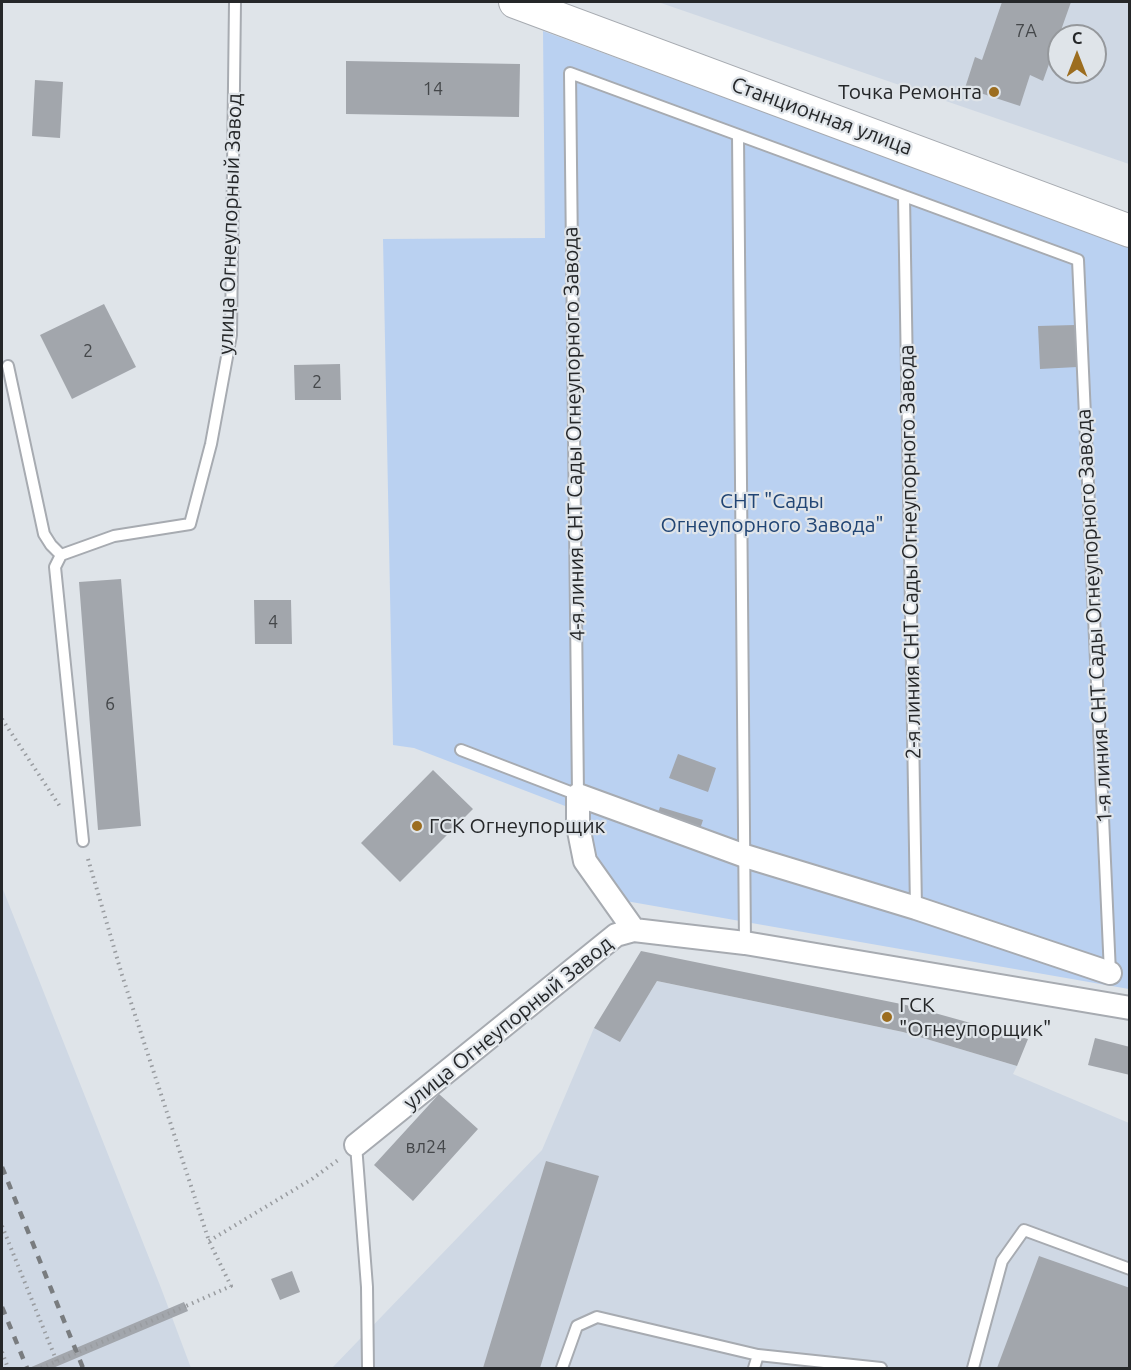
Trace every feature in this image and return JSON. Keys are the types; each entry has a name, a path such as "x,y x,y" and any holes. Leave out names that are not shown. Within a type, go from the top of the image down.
{"street":[{"name":"Станционная улица","path":"516,2 549,7 1130,231"},
{"path":"634,930 585,861 578,826 578,795 745,856 916,908 1110,973"},
{"name":"улица Огнеупорный Завод","path":"356,1145 616,935 634,930 745,943 1130,1008"}],"lane":[{"name":"улица Огнеупорный Завод","path":"61,555 114,536 190,524 211,444 231,335 235,2"},
{"name":"4-я линия СНТ Сады Огнеупорного Завода","path":"578,795 570,73 738,135"},
{"path":"745,943 738,135 904,196"},
{"name":"1-я линия СНТ Сады Огнеупорного Завода","path":"904,196 1078,260 1110,973"},
{"name":"2-я линия СНТ Сады Огнеупорного Завода","path":"904,196 916,908"},
{"path":"8,366 44,534 61,555 55,567 83,841"},
{"path":"461,750 578,795"},
{"path":"356,1145 367,1287 368,1368"},
{"path":"973,1368 1002,1261 1024,1230 1130,1269"},
{"path":"562,1368 577,1326 597,1317 758,1355 881,1368"},
{"path":"754,1368 758,1355"}],"path":[{"path":"2,718 83,841 122,975 209,1241 231,1286 41,1368"},
{"path":"209,1241 312,1179 356,1145"},
{"path":"2,1226 57,1362"},
{"path":"2,1352 8,1368"}],"shaded area":[{"path":"658,2 1129,2 1129,164"},
{"path":"2,887 161,1288 191,1368 2,1368"},
{"path":"657,981 903,1032 1017,1066 1013,1074 1129,1123 1129,1368 332,1368 542,1150 594,1028 620,1041"}],"green space":[{"name":"СНТ \"Сады Огнеупорного Завода\"","path":"543,31 1129,246 1129,989 620,900 573,809 414,748 393,745 383,239 545,238"}],"building":[{"path":"1002,2 1071,2 1063,24 1047,24 1047,70 1043,81 1030,75 1020,106 965,88 975,57 982,60"},
{"path":"346,61 520,64 519,117 346,114"},
{"path":"35,80 63,82 60,138 32,136"},
{"path":"104,304 136,367 72,399 40,335"},
{"path":"1075,325 1077,367 1040,369 1038,326"},
{"path":"340,364 341,400 295,400 294,365"},
{"path":"121,579 141,826 98,830 79,582"},
{"path":"254,600 291,600 292,644 255,644"},
{"path":"678,754 716,768 708,792 669,778"},
{"name":"ГСК Огнеупорщик","path":"433,770 473,809 400,882 361,843"},
{"path":"660,807 703,820 698,835 655,822"},
{"name":"ГСК \"Огнеупорщик\"","path":"641,951 906,1005 1028,1039 1017,1066 903,1032 657,981 620,1042 594,1028"},
{"name":"ГСК \"Огнеупорщик\"","path":"1095,1038 1130,1047 1130,1075 1088,1065"},
{"path":"439,1094 478,1129 413,1201 374,1165"},
{"path":"546,1161 599,1176 540,1368 483,1368"},
{"path":"1039,1256 1130,1288 1130,1368 997,1368"},
{"path":"292,1271 300,1292 280,1300 271,1279"},
{"path":"184,1302 188,1311 53,1368 29,1368"}],"railway":[{"path":"2,1167 83,1368"},
{"path":"2,1307 27,1368"}],"place":[{"name":"Точка Ремонта","path":"994,92"},
{"name":"ГСК Огнеупорщик","path":"417,826"},
{"name":"ГСК \"Огнеупорщик\"","path":"887,1017"}]}
